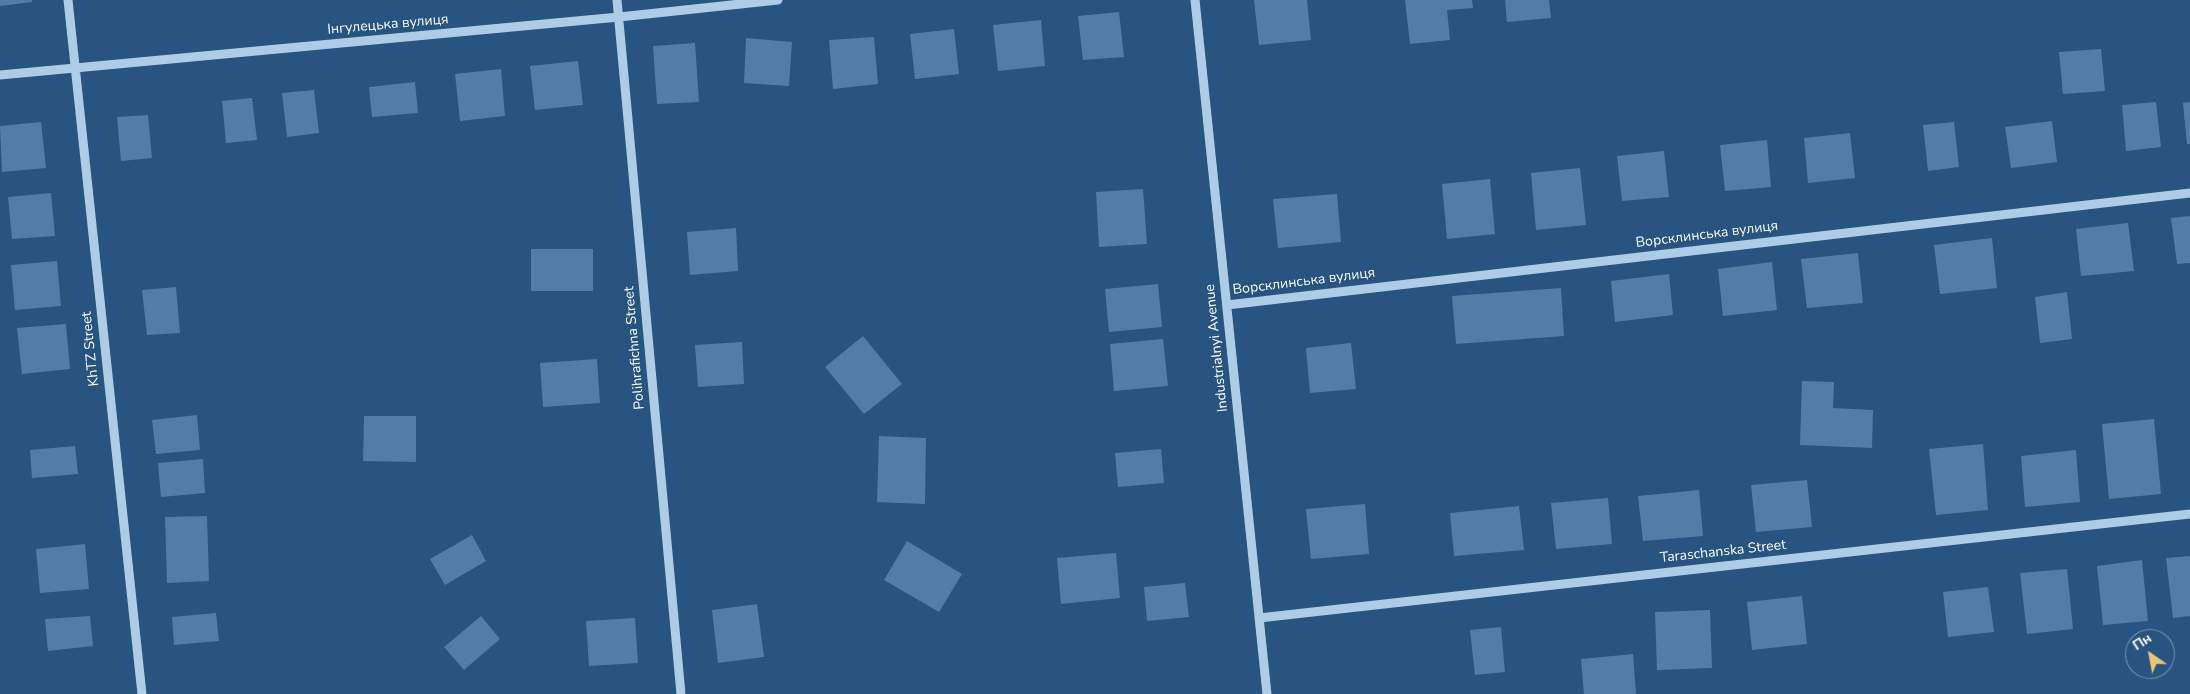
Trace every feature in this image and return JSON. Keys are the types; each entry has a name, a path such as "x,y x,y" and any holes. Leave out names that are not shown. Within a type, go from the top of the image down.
{"street":[{"name":"KhTZ Street","path":"68,0 142,694"},
{"name":"Polihrafichna Street","path":"617,0 681,694"},
{"name":"Інгулецька вулиця","path":"0,75 619,17 778,0"},
{"name":"Industrialnyi Avenue","path":"1195,0 1267,694"},
{"name":"Ворсклинська вулиця","path":"1227,305 2190,193"},
{"name":"Taraschanska Street","path":"1259,618 2190,514"}],"building":[{"path":"0,0 32,0 32,2 0,6"},
{"path":"1254,0 1307,0 1311,40 1259,45"},
{"path":"1405,0 1472,0 1473,8 1447,10 1450,40 1410,44"},
{"path":"1505,0 1549,0 1551,18 1507,22"},
{"path":"1119,12 1124,57 1083,60 1078,16"},
{"path":"1041,20 1045,66 998,71 993,25"},
{"path":"954,29 959,74 915,79 910,34"},
{"path":"874,37 878,84 833,89 829,40"},
{"path":"746,38 792,42 789,86 744,83"},
{"path":"695,43 699,102 657,104 653,46"},
{"path":"2101,49 2105,91 2063,94 2059,52"},
{"path":"578,61 583,105 535,110 530,66"},
{"path":"501,69 505,116 460,121 455,74"},
{"path":"415,82 418,113 372,117 369,87"},
{"path":"314,90 319,133 287,137 282,93"},
{"path":"252,98 257,140 226,143 222,101"},
{"path":"2156,102 2161,147 2126,151 2122,105"},
{"path":"2190,102 2190,144 2187,144 2183,103"},
{"path":"148,115 152,158 121,161 117,117"},
{"path":"2052,121 2057,162 2011,168 2005,127"},
{"path":"41,122 46,168 2,172 0,126"},
{"path":"1954,122 1959,167 1928,171 1923,125"},
{"path":"1850,133 1855,178 1808,183 1804,138"},
{"path":"1767,140 1771,187 1725,191 1720,145"},
{"path":"1664,151 1669,197 1622,201 1617,156"},
{"path":"1580,168 1586,225 1536,230 1531,173"},
{"path":"1490,179 1495,234 1447,239 1442,184"},
{"path":"1143,189 1147,244 1099,247 1096,192"},
{"path":"51,193 55,236 12,239 8,197"},
{"path":"1337,194 1341,242 1278,248 1273,199"},
{"path":"2190,216 2190,263 2177,264 2171,218"},
{"path":"2128,223 2134,271 2081,276 2076,229"},
{"path":"736,228 738,271 690,275 687,232"},
{"path":"1992,238 1997,288 1940,294 1934,245"},
{"path":"531,249 593,249 593,291 531,291"},
{"path":"1858,253 1863,303 1807,308 1801,259"},
{"path":"57,261 61,306 15,310 11,265"},
{"path":"1772,262 1777,310 1723,316 1718,269"},
{"path":"1669,274 1673,315 1615,322 1611,281"},
{"path":"1158,284 1162,327 1109,332 1105,289"},
{"path":"176,287 180,333 147,335 142,290"},
{"path":"1561,288 1564,336 1456,344 1452,296"},
{"path":"2067,292 2072,339 2040,343 2035,297"},
{"path":"66,324 70,369 22,374 17,328"},
{"path":"863,336 902,384 864,414 825,367"},
{"path":"1163,339 1168,386 1114,391 1110,344"},
{"path":"742,342 744,384 698,387 695,345"},
{"path":"1351,343 1356,389 1310,393 1306,348"},
{"path":"597,359 600,403 543,407 540,363"},
{"path":"1802,381 1834,382 1833,408 1873,410 1872,448 1800,445"},
{"path":"197,415 200,450 156,454 152,420"},
{"path":"364,416 416,416 416,462 363,461"},
{"path":"2154,419 2161,494 2109,499 2102,424"},
{"path":"879,436 926,438 925,504 877,502"},
{"path":"1983,444 1988,510 1936,515 1929,449"},
{"path":"75,446 78,474 32,478 30,450"},
{"path":"1161,449 1164,483 1118,487 1115,453"},
{"path":"2076,450 2080,502 2025,507 2021,456"},
{"path":"203,459 205,493 161,497 158,463"},
{"path":"1807,480 1812,527 1756,532 1751,485"},
{"path":"1699,490 1703,536 1643,541 1638,496"},
{"path":"1608,498 1612,544 1556,549 1551,503"},
{"path":"1365,504 1369,554 1311,559 1306,509"},
{"path":"1519,506 1524,550 1454,556 1450,513"},
{"path":"207,516 209,581 167,583 165,517"},
{"path":"472,535 486,561 445,585 430,559"},
{"path":"907,541 962,574 939,612 884,580"},
{"path":"85,544 89,589 40,593 36,549"},
{"path":"1116,553 1120,598 1061,604 1057,558"},
{"path":"2190,556 2190,616 2173,618 2166,558"},
{"path":"2142,560 2148,621 2103,625 2097,566"},
{"path":"2067,569 2073,629 2027,634 2020,573"},
{"path":"1185,583 1189,617 1147,621 1144,587"},
{"path":"1988,587 1994,632 1948,637 1943,592"},
{"path":"1802,596 1807,644 1752,650 1747,602"},
{"path":"757,604 764,657 718,663 712,610"},
{"path":"1710,610 1712,668 1657,670 1655,612"},
{"path":"216,613 219,641 174,645 172,617"},
{"path":"90,616 93,646 48,651 45,619"},
{"path":"481,616 500,639 464,670 444,647"},
{"path":"635,618 638,663 589,666 586,621"},
{"path":"1501,627 1505,672 1475,675 1470,630"},
{"path":"1633,654 1636,694 1584,694 1581,659"}]}
